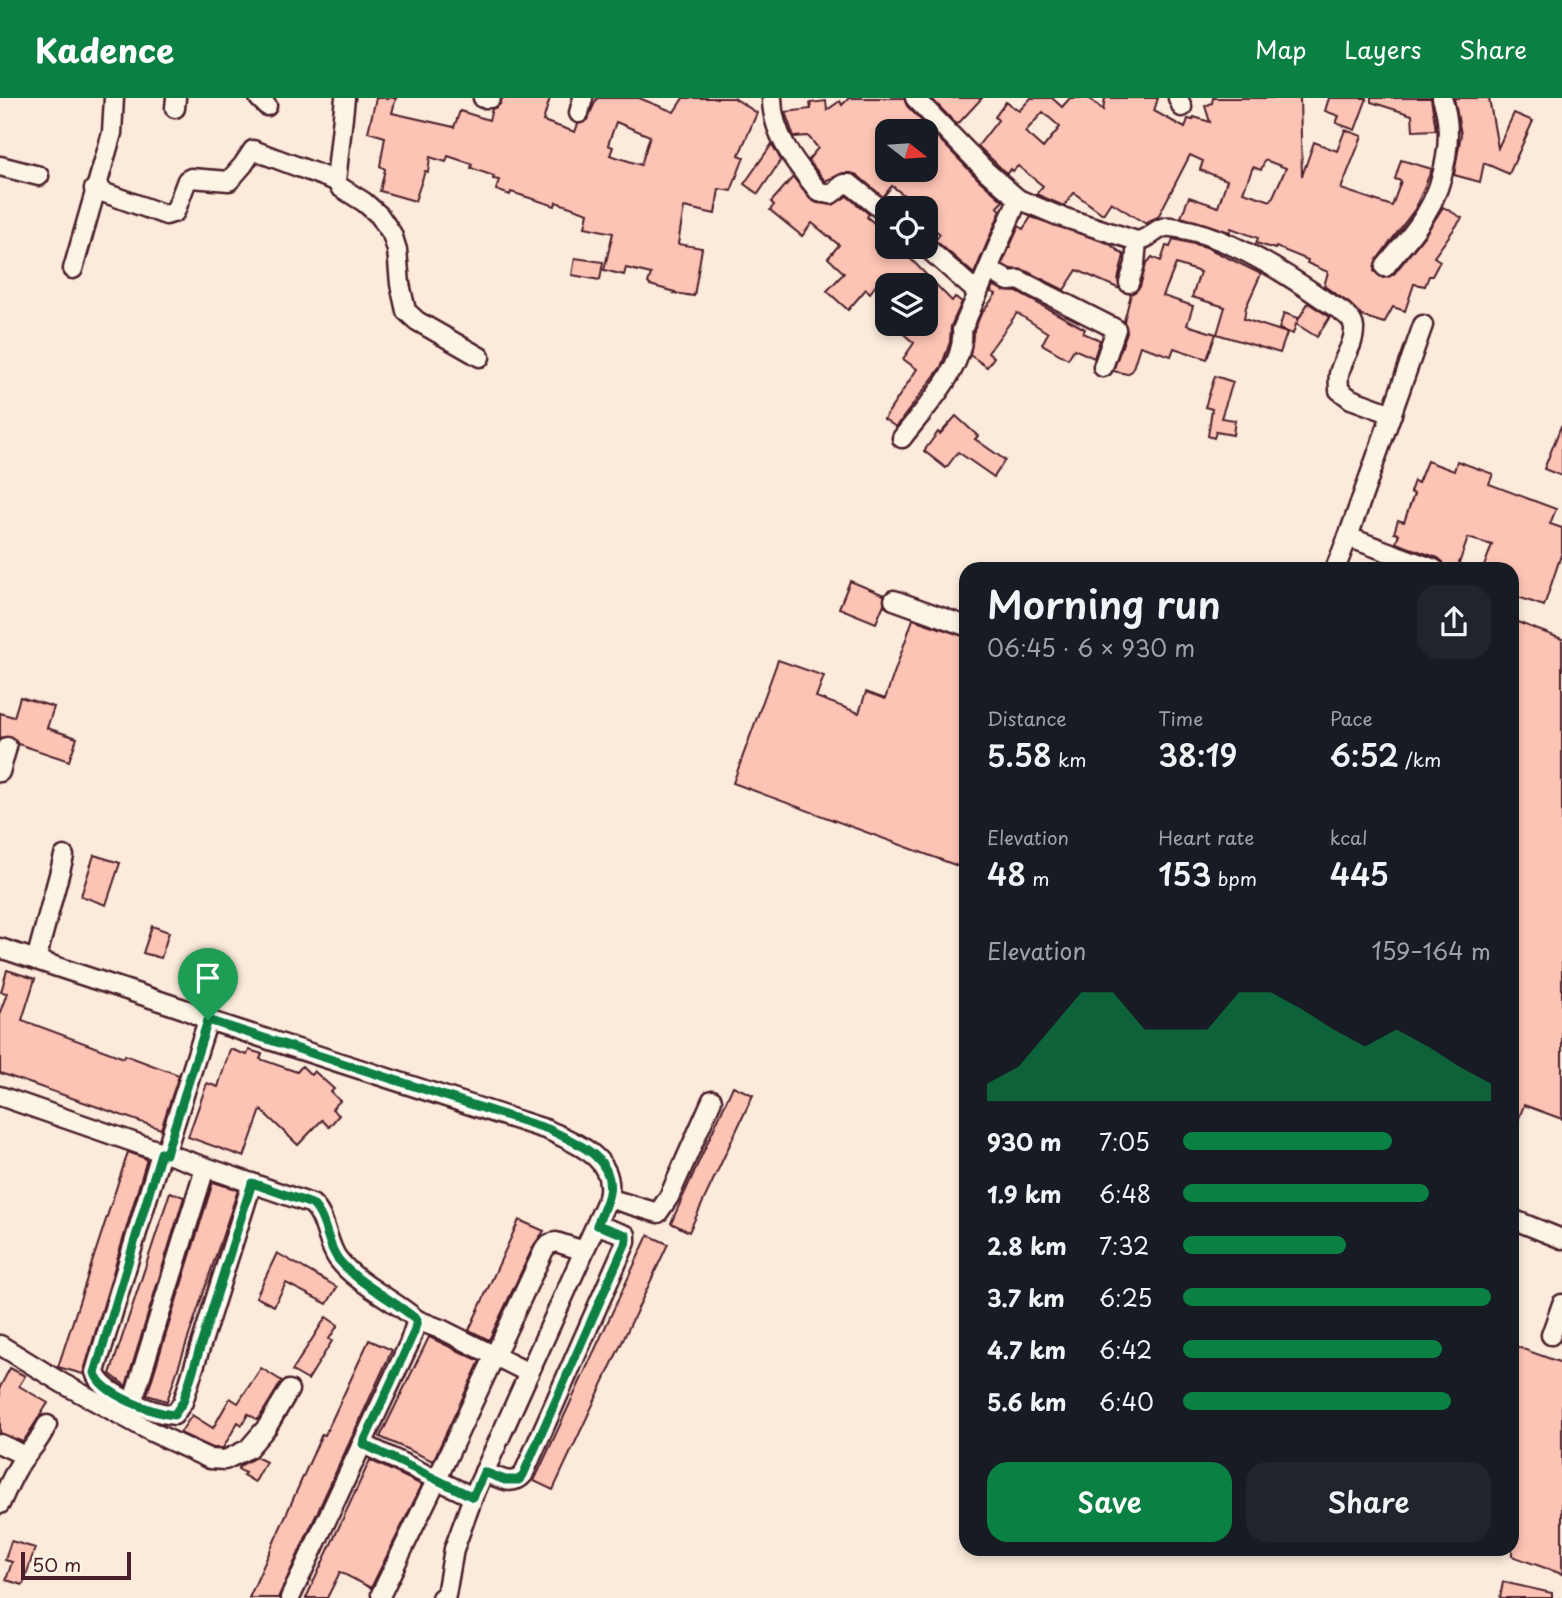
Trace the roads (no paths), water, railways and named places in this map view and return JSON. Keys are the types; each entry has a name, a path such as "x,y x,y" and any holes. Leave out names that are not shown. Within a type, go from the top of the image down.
{"street":[{"path":"73,269 112,133 114,98"},
{"path":"336,181 345,98"},
{"path":"483,98 491,98"},
{"path":"772,98 773,118 785,146 819,192 831,194 848,184 875,205"},
{"path":"915,98 987,172 1018,199 1056,215 1137,241 1165,227 1194,233 1259,259 1308,288 1350,318 1354,328 1339,374 1339,390 1351,399 1392,414"},
{"path":"1385,268 1425,215 1438,190 1447,143 1446,109 1442,98"},
{"path":"94,189 172,215 176,212 187,180 229,181 238,173 253,150 336,181 340,187 379,215 392,234 406,312 480,357"},
{"path":"0,166 38,176"},
{"path":"902,438 958,359 963,345 962,330 1018,199"},
{"path":"1129,284 1135,264 1137,241"},
{"path":"938,258 978,293"},
{"path":"989,270 1011,282 1019,280 1116,329 1103,367"},
{"path":"1338,562 1423,325"},
{"path":"1348,537 1415,562"},
{"path":"894,600 959,623"},
{"path":"0,772 7,747"},
{"path":"36,960 64,856"},
{"path":"0,948 184,1009 208,1020 548,1129 591,1152 601,1162 609,1182 608,1198 473,1497 454,1549 445,1597"},
{"path":"208,1020 163,1153 95,1373 97,1380 107,1389 160,1413 174,1415 183,1402 252,1183"},
{"path":"0,1096 312,1204 318,1210 334,1252 347,1268 417,1320 529,1373"},
{"path":"608,1198 658,1213 668,1197 712,1100"},
{"path":"133,1401 205,1168"},
{"path":"1519,1222 1562,1239"},
{"path":"484,1472 511,1481 519,1480 523,1475 626,1242 626,1235 597,1225"},
{"path":"381,1594 549,1244 556,1242 584,1251"},
{"path":"1551,1335 1562,1304"},
{"path":"290,1598 363,1444 417,1320"},
{"path":"0,1345 73,1389 210,1459 225,1460 248,1449 267,1427 289,1390"},
{"path":"0,1504 26,1455 35,1447 47,1425"},
{"path":"0,1444 26,1455"},
{"path":"363,1444 473,1497"}]}
